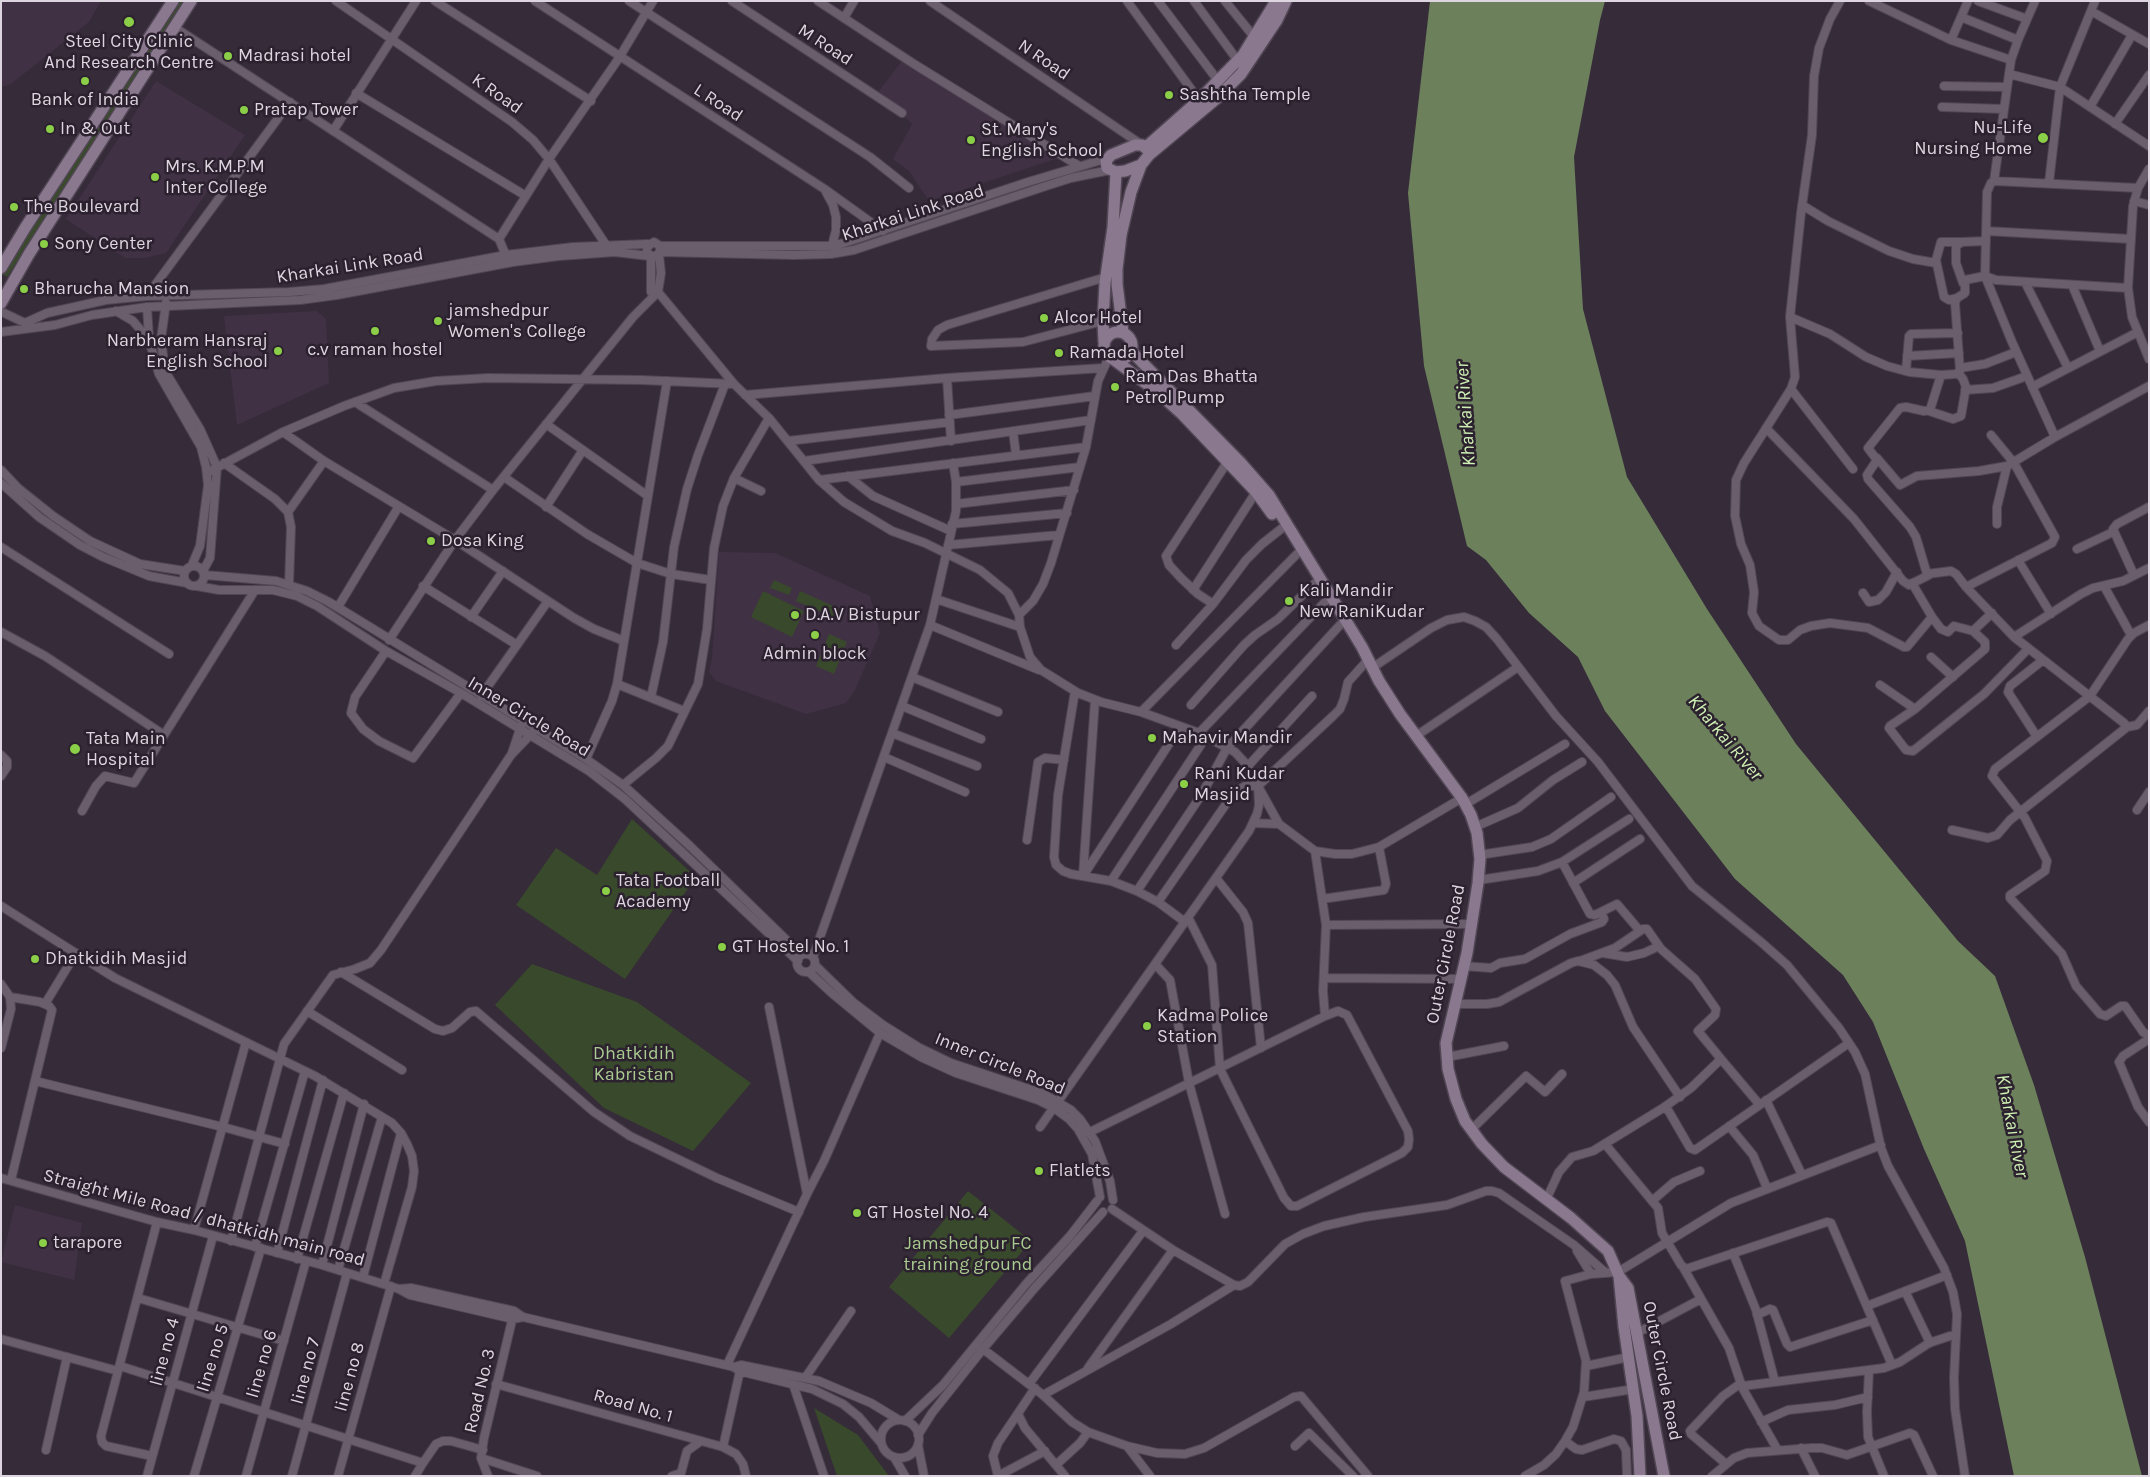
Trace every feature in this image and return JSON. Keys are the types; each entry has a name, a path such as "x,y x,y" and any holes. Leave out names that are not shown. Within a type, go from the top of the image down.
{"main road":[{"path":"1,268 173,1"},
{"path":"1,302 29,254 191,1"},
{"path":"1122,333 1116,284 1121,235 1131,192 1145,149 1219,82 1238,61 1255,38 1276,1"},
{"path":"1141,165 1125,171 1113,171 1106,165 1108,158 1124,149 1145,149 1216,99 1241,74 1259,49 1286,1"},
{"path":"1113,171 1113,227 1106,277 1103,321 1105,353 1166,400 1256,492 1287,530"},
{"path":"1104,342 1108,335 1115,332 1122,333 1130,340 1131,351 1257,480 1287,530 1297,554 1314,584 1353,647 1369,665"},
{"path":"1111,358 1124,359 1131,351"},
{"name":"Outer Circle Road","path":"1287,530 1362,647 1369,665 1416,736 1464,801 1475,827 1479,855 1473,924 1446,1043 1448,1069 1456,1099 1465,1122 1504,1167 1601,1242 1608,1251 1628,1288 1664,1476"},
{"name":"Outer Circle Road","path":"1619,1274 1619,1289 1634,1389 1640,1476"}],"street":[{"name":"K Road","path":"336,1 512,122 533,140 549,159 606,245"},
{"path":"333,131 416,1"},
{"path":"435,1 591,100"},
{"name":"L Road","path":"535,1 619,58 826,190 883,231"},
{"path":"629,1 870,157 909,188"},
{"path":"499,239 549,159 619,58 653,1"},
{"name":"M Road","path":"732,1 902,113"},
{"path":"818,1 914,64 1079,166"},
{"path":"844,18 854,1"},
{"name":"N Road","path":"930,1 942,5 1145,149"},
{"path":"1127,1 1199,100"},
{"path":"1158,1 1219,82"},
{"path":"1194,1 1238,61"},
{"path":"1225,1 1255,38"},
{"path":"1840,1 1830,19 1819,48 1814,76 1812,136 1802,205 1790,317 1795,377 1791,389 1736,480 1734,516 1741,544 1750,565 1754,592 1752,613 1759,626 1779,640 1784,641 1811,626 1830,623 1858,626 1907,647 1932,617"},
{"path":"1869,1 1951,40 2011,60"},
{"path":"1951,40 1968,1"},
{"path":"1978,1 2027,19"},
{"path":"2035,1 2011,60 1994,181 1986,192 1985,276 2016,352 2055,437"},
{"path":"2049,183 2060,87 2095,1"},
{"path":"2091,11 2149,44"},
{"path":"1961,17 2018,40"},
{"path":"174,27 499,239 507,259"},
{"path":"2090,107 2132,35"},
{"path":"2009,74 2060,87 2149,146"},
{"path":"2115,124 2149,75"},
{"path":"1944,86 2007,87"},
{"path":"356,93 526,196"},
{"path":"148,296 290,102"},
{"path":"1942,106 2004,109"},
{"path":"648,244 646,250 656,253 832,246 1108,158"},
{"path":"2149,169 2138,188 2134,200 2128,288 2132,316 2149,359"},
{"name":"Kharkai Link Road","path":"1,332 55,325 116,311 147,307 310,299 507,259 615,252 831,254 854,250 1071,178 1113,171"},
{"path":"1994,181 2138,188"},
{"path":"826,190 833,204 836,216 836,230 832,246"},
{"path":"2134,200 2149,205"},
{"path":"1802,205 1828,221 1889,251 1913,259 1936,263"},
{"path":"1986,231 2131,239"},
{"name":"Kharkai Link Road","path":"1,312 25,323 47,313 106,300 148,296 289,292 324,289 606,245 648,244 654,242 656,253"},
{"path":"1962,242 1956,246 1955,257 1965,293 1949,300 1944,297 1936,263 1937,252 1941,242 1962,242 1986,242"},
{"path":"389,640 454,540 633,317 656,294 661,273 656,253"},
{"path":"1963,283 1966,280 1985,276 1996,280 2128,288"},
{"path":"1103,321 1022,342 931,346 932,339 938,330 947,325 1106,277"},
{"path":"2025,282 2068,368"},
{"path":"2072,285 2100,351"},
{"path":"656,294 730,384 745,395 768,418 819,480 844,502 892,531 924,543 980,570 1008,593 1019,615 1020,627 1030,657 1041,670"},
{"path":"168,296 161,339 166,372 220,465 275,499 288,512 291,527 288,584"},
{"path":"1956,298 1959,370 1966,390 1962,414 1959,418 1954,418 1929,411 1900,408 1869,446 1869,451 1900,485 1917,476 1978,472 2011,465 2055,437 2149,386"},
{"path":"1,470 18,488 52,516 90,541 140,564 185,571 192,566 200,546 208,485 207,473 201,447 158,374 149,340 147,307"},
{"path":"116,311 134,321 149,340"},
{"path":"1790,317 1830,334 1866,357 1887,366 1906,371 1941,375 1985,364 2016,352"},
{"path":"2032,387 2138,332"},
{"path":"1906,371 1911,334 1958,333"},
{"path":"1907,356 1959,353"},
{"path":"1019,615 1033,601 1043,584 1067,513 1086,447 1094,396 1103,368 1111,358"},
{"path":"745,395 947,378 1103,368"},
{"path":"1929,411 1932,408 1941,375"},
{"path":"1966,390 1993,388 2027,376"},
{"path":"207,473 283,432 394,388 436,381 488,378 730,384"},
{"path":"947,378 951,441"},
{"path":"586,759 618,684 666,381"},
{"path":"651,697 663,642 674,547 687,489 698,455 730,384"},
{"path":"1791,389 1817,425 1853,469"},
{"path":"788,441 1094,396"},
{"path":"355,402 493,490"},
{"path":"623,785 668,746 700,677 718,524 724,500 734,478 768,418"},
{"path":"804,461 1091,420"},
{"path":"546,424 648,496"},
{"path":"1766,428 1854,519 1906,583 1912,583 1929,575 1951,571 1956,574 2014,637 2124,723 2127,728"},
{"path":"1013,431 1016,455"},
{"path":"283,432 324,461 454,540 548,601 594,629 624,641"},
{"path":"1966,587 2052,543 2055,538 1991,435"},
{"path":"819,480 1086,447"},
{"path":"546,507 583,450"},
{"path":"1877,458 1867,477 1910,527 1919,546 1925,570 1929,575"},
{"path":"288,512 324,461"},
{"path":"1213,604 1193,590 1169,565 1166,556 1228,462"},
{"path":"814,961 810,955 800,958 798,967 801,971 809,972 814,961 930,625 956,504 956,482 953,463"},
{"path":"197,586 204,580 204,573 210,558 220,465"},
{"path":"1997,524 1997,507 2011,465"},
{"path":"956,482 1080,467"},
{"path":"848,476 874,496 892,506 952,528 1067,513"},
{"path":"504,477 546,507 637,564 671,574 711,580"},
{"path":"734,478 761,491"},
{"name":"Inner Circle Road","path":"1,484 40,517 80,546 149,576 219,590 273,590 297,596 326,611 386,651 461,693 589,771 625,799 800,958"},
{"path":"956,504 1074,490"},
{"path":"1193,590 1256,492"},
{"path":"338,607 399,506"},
{"path":"2077,550 2113,532 2117,524 2149,506"},
{"path":"1176,645 1213,604 1246,560 1262,544 1287,530"},
{"path":"2113,532 2134,575"},
{"path":"948,545 1059,535"},
{"path":"1,548 169,654"},
{"path":"1141,712 1297,554"},
{"path":"2018,560 2051,614"},
{"name":"Inner Circle Road","path":"192,566 200,567 204,573 288,584 307,591 338,607 586,759 623,785 690,846 800,958"},
{"path":"2014,637 2081,594 2114,584 2149,568"},
{"path":"185,571 184,575 187,584"},
{"path":"471,617 503,571"},
{"path":"1863,593 1870,602 1878,600 1888,588 1897,572"},
{"path":"1912,583 1941,629 1948,632 1954,626 1973,631 1985,642 1985,649 1915,709 1890,726 1889,728 1909,752 1913,751 1984,694 2028,649"},
{"path":"1191,705 1244,645 1278,619 1314,584"},
{"path":"424,586 517,645"},
{"path":"2104,586 2132,635"},
{"path":"82,811 96,786 105,776 134,783 255,590"},
{"path":"936,599 1020,627"},
{"path":"481,696 548,601"},
{"path":"1199,733 1325,602"},
{"path":"1973,631 1992,613"},
{"path":"1158,902 1233,794 1245,786 1258,786 1340,709 1348,682 1369,665 1447,620 1464,617 1475,620 1486,627 1556,716 1581,741 1604,769 1692,886 1762,942 1787,965 1807,988 1849,1044 1866,1074 1881,1145 1896,1184 1954,1292 1956,1314 1955,1409 1965,1476"},
{"path":"930,625 1041,670 1075,691 1095,700 1141,712 1199,733 1235,752 1248,766 1279,824 1315,851 1352,854 1379,848 1565,744"},
{"path":"1137,891 1202,794 1227,748 1340,625"},
{"path":"2149,625 2132,635 2090,696 1992,773 1993,780 2029,824 2047,865 2044,871 2010,895 2010,898 2062,954 2076,986 2100,1014 2106,1016 2121,1006 2125,1006 2143,1032 2149,1037 2123,1056 2119,1062 2138,1107 2149,1122"},
{"path":"1,632 45,656 164,735"},
{"path":"386,651 354,698 351,713 363,729 379,741 413,758 461,693"},
{"path":"1931,657 1953,677"},
{"path":"2037,737 2008,692 2010,686 2043,660"},
{"path":"1416,736 1518,667"},
{"path":"912,677 998,712"},
{"path":"618,684 684,711"},
{"path":"1880,685 1915,709"},
{"path":"1075,691 1058,795 1054,857 1056,865 1063,871 1111,881 1137,891 1187,919 1212,964 1220,1068 1284,1198 1291,1206 1297,1206 1402,1153 1408,1146 1409,1139 1408,1131 1347,1015 1338,1011 1325,1016 1261,1048 1220,1068 1189,1083 1090,1132"},
{"path":"1248,766 1312,696"},
{"path":"1083,876 1095,700"},
{"path":"902,706 981,739"},
{"path":"1952,830 1993,838 2021,812 2127,728 2137,725 2149,711"},
{"path":"511,754 523,721"},
{"path":"1083,876 1180,727"},
{"path":"231,1241 284,1044 333,975 355,969 370,962 382,950 511,754 531,736 536,728"},
{"path":"892,732 977,766"},
{"path":"1111,881 1206,737"},
{"path":"884,757 965,792"},
{"path":"1,776 7,767 4,758"},
{"path":"1027,840 1038,762 1045,758 1064,760"},
{"path":"1475,827 1518,808 1553,780 1582,762"},
{"path":"1040,1127 1253,823 1259,804 1258,786"},
{"path":"2137,810 2149,792"},
{"path":"1479,855 1532,847 1551,839 1611,797"},
{"path":"1478,880 1538,871 1562,862 1629,819"},
{"path":"1253,823 1279,824"},
{"path":"1573,883 1640,839"},
{"path":"1322,899 1384,890 1386,884 1379,848"},
{"path":"1315,851 1326,925 1325,1016"},
{"path":"1562,862 1590,914 1595,915 1617,904 1640,931"},
{"path":"1216,878 1244,912 1248,923 1261,1048"},
{"path":"1,906 114,978 323,1080 364,1104 401,1133 363,1277"},
{"path":"1464,966 1491,968 1500,963 1525,959 1565,936 1602,922 1604,919 1601,912"},
{"path":"1326,925 1473,924"},
{"path":"1578,962 1620,945 1644,928 1647,929 1659,946 1695,979 1716,1010 1715,1015 1698,1031 1721,1059 1763,1102 1802,1175"},
{"path":"1603,953 1627,957 1644,953 1659,946"},
{"path":"45,1004 76,953"},
{"name":"Inner Circle Road","path":"814,961 854,1003 918,1048 951,1063 1017,1084 1071,1110 1090,1132 1106,1170 1113,1200"},
{"path":"1454,1004 1498,1002 1572,963 1586,962 1601,969 1615,985 1633,1028 1680,1097"},
{"path":"1155,964 1170,980 1189,1083 1225,1214"},
{"path":"341,972 435,1029 444,1031 452,1028 470,1012 476,1011 586,1106 630,1136 708,1174 798,1212"},
{"name":"Inner Circle Road","path":"809,972 880,1033 937,1066 1038,1100 1057,1104 1085,1141 1095,1165 1098,1199"},
{"path":"1324,978 1460,979"},
{"path":"1,984 10,997 11,1009 1,1048"},
{"path":"10,997 45,1004 52,1010 10,1180"},
{"path":"769,1007 807,1194"},
{"path":"307,1011 402,1070"},
{"path":"723,1447 735,1367 798,1212 824,1161 880,1033"},
{"path":"194,1230 246,1042"},
{"path":"1663,1108 1668,1110 1693,1150 1849,1044"},
{"path":"1447,1057 1504,1046"},
{"path":"1546,1200 1564,1163 1572,1157 1586,1154 1605,1144 1680,1097 1721,1059"},
{"name":"line no 5","path":"194,1476 238,1327 284,1144 306,1071"},
{"path":"1471,1130 1526,1076 1546,1092 1562,1074"},
{"path":"277,1253 323,1080"},
{"path":"35,1081 223,1127 284,1144"},
{"path":"297,1259 344,1093"},
{"path":"322,1265 364,1104"},
{"path":"338,1270 382,1117"},
{"path":"1729,1126 1753,1155 1767,1188"},
{"name":"line no 8","path":"338,1476 412,1187 414,1171 412,1156 401,1133"},
{"path":"1605,1144 1660,1213 1661,1228 1729,1348 1742,1385 1777,1449"},
{"path":"1525,1476 1544,1465 1556,1454 1573,1427 1583,1397 1586,1366 1565,1281 1591,1274 1619,1274 1719,1209 1767,1188 1881,1145"},
{"path":"1652,1201 1674,1182 1700,1171"},
{"name":"Straight Mile Road / dhatkidh main road","path":"1,1178 157,1222 194,1230 322,1265 399,1289 411,1288 513,1315 735,1367 819,1391 843,1404 859,1417 881,1443"},
{"path":"1112,1209 1173,1250 1234,1285 1240,1286 1248,1282 1285,1244 1317,1229 1364,1217 1447,1205 1486,1191 1499,1193 1574,1245 1606,1273"},
{"path":"918,1445 912,1454 904,1458 894,1457 885,1452 881,1443 882,1432 889,1424 902,1421 943,1385 1014,1299 1070,1236 1098,1199 1109,1196 1113,1200 1112,1209"},
{"path":"1098,1199 1097,1206 1103,1212"},
{"path":"918,1435 944,1398 1033,1290 1103,1212 1112,1209"},
{"path":"152,1456 106,1446 102,1442 101,1436 157,1222"},
{"path":"1683,1268 1689,1269 1829,1222 1832,1224 1892,1365"},
{"path":"1045,1451 998,1476 994,1467 996,1450 1018,1414 1032,1386 1143,1231"},
{"name":"line no 4","path":"147,1476 213,1236"},
{"path":"1574,1245 1591,1274"},
{"path":"1087,1370 1173,1250"},
{"path":"1733,1253 1758,1315 1775,1382"},
{"name":"line no 6","path":"246,1476 306,1261"},
{"name":"line no 7","path":"292,1476 347,1273"},
{"path":"1866,1306 1947,1276"},
{"path":"1043,1395 1171,1324 1234,1285"},
{"path":"1904,1291 1930,1343"},
{"path":"138,1298 284,1341"},
{"path":"1637,1333 1701,1299"},
{"path":"1758,1315 1770,1309 1773,1310 1787,1344 1790,1346 1873,1320"},
{"path":"805,1378 851,1311"},
{"name":"Road No. 3","path":"488,1476 482,1454 496,1384 513,1315"},
{"path":"1726,1464 1691,1434 1690,1431 1723,1396 1742,1385 1869,1371 1892,1365 1930,1343 1956,1334"},
{"path":"1,1339 172,1382 423,1463"},
{"path":"983,1349 1043,1395 1072,1422 1088,1432 1127,1446 1157,1453 1185,1454 1204,1448 1294,1396 1301,1396 1368,1476"},
{"path":"46,1450 67,1357"},
{"path":"1586,1366 1629,1358"},
{"name":"Straight Mile Road / dhatkidh main road","path":"735,1367 805,1378 864,1400 902,1421"},
{"path":"1869,1371 1867,1424 1872,1447 1884,1476"},
{"name":"Road No. 1","path":"496,1384 723,1447 736,1454 743,1464 746,1476"},
{"path":"793,1384 824,1476"},
{"path":"1583,1397 1634,1389"},
{"path":"1761,1422 1788,1410 1835,1405 1868,1398"},
{"path":"1018,1414 1025,1428 1057,1464 1065,1476"},
{"path":"902,1421 914,1426 918,1435 924,1476"},
{"path":"1057,1464 1080,1443 1088,1432"},
{"path":"1295,1446 1309,1433 1353,1476"},
{"path":"1712,1476 1734,1458 1747,1452 1822,1448 1847,1455 1907,1433 1912,1433 1933,1476"},
{"path":"1565,1441 1576,1449 1582,1450 1614,1439 1620,1440 1626,1450 1628,1476"},
{"path":"415,1476 436,1444 443,1441 451,1442 537,1476"},
{"path":"672,1476 681,1473 687,1451 701,1441"},
{"path":"1127,1446 1150,1476"},
{"path":"1801,1448 1815,1476"},
{"path":"894,1457 905,1476"}],"shaded area":[{"path":"1,1 101,1 89,22 11,84 1,87"},
{"name":"St. Mary's English School","path":"904,58 1064,156 929,201 909,171 893,159 912,124 879,91"},
{"name":"Mrs. K.M.P.M Inter College","path":"156,81 245,135 166,253 144,258 125,258 66,219"},
{"name":"Narbheram Hansraj English School","path":"317,311 326,319 329,383 237,425 224,316"},
{"name":"D.A.V Bistupur","path":"719,552 775,553 870,596 880,633 855,690 846,703 806,714 716,681 709,672 712,658"},
{"name":"tarapore","path":"15,1205 82,1223 74,1280 1,1262"}],"green space":[{"path":"178,1 184,1 7,277 2,274"},
{"path":"774,580 792,588 789,595 770,588"},
{"path":"763,591 804,611 792,637 751,617"},
{"path":"800,591 840,609 836,619 796,601"},
{"path":"829,634 847,642 834,674 816,666"},
{"name":"Tata Football Academy","path":"632,819 696,877 625,979 516,905 556,848 597,875"},
{"name":"Dhatkidih Kabristan","path":"532,964 637,1002 751,1083 693,1151 604,1108 495,1005"},
{"name":"Jamshedpur FC training ground","path":"968,1191 1031,1241 949,1338 889,1287"},
{"path":"814,1408 858,1435 889,1476 837,1476"}],"water":[{"name":"Kharkai River","path":"1430,1 1605,1 1574,157 1583,309 1627,477 1707,609 1796,744 1958,941 1995,976 2034,1085 2085,1257 2142,1476 2014,1476 1965,1241 1924,1149 1873,1022 1843,975 1735,879 1605,711 1578,657 1529,613 1486,560 1467,546 1424,366 1408,193"}],"place":[{"name":"Steel City Clinic And Research Centre","path":"129,22"},
{"name":"Madrasi hotel","path":"228,56"},
{"name":"Bank of India","path":"85,81"},
{"name":"Sashtha Temple","path":"1169,95"},
{"name":"Pratap Tower","path":"244,110"},
{"name":"In & Out","path":"50,129"},
{"name":"Nu-Life Nursing Home","path":"2043,138"},
{"name":"St. Mary's English School","path":"971,140"},
{"name":"Mrs. K.M.P.M Inter College","path":"155,177"},
{"name":"The Boulevard","path":"14,207"},
{"name":"Sony Center","path":"44,244"},
{"name":"Bharucha Mansion","path":"24,289"},
{"name":"Alcor Hotel","path":"1044,318"},
{"name":"jamshedpur Women's College","path":"438,321"},
{"name":"c.v raman hostel","path":"375,331"},
{"name":"Narbheram Hansraj English School","path":"278,351"},
{"name":"Ramada Hotel","path":"1059,353"},
{"name":"Ram Das Bhatta Petrol Pump","path":"1115,387"},
{"name":"Dosa King","path":"431,541"},
{"name":"Kali Mandir New RaniKudar","path":"1289,601"},
{"name":"D.A.V Bistupur","path":"795,615"},
{"name":"Admin block","path":"815,635"},
{"name":"Mahavir Mandir","path":"1152,738"},
{"name":"Tata Main Hospital","path":"75,749"},
{"name":"Rani Kudar Masjid","path":"1184,784"},
{"name":"Tata Football Academy","path":"606,891"},
{"name":"GT Hostel No. 1","path":"722,947"},
{"name":"Dhatkidih Masjid","path":"35,959"},
{"name":"Kadma Police Station","path":"1147,1026"},
{"name":"Flatlets","path":"1039,1171"},
{"name":"GT Hostel No. 4","path":"857,1213"},
{"name":"tarapore","path":"43,1243"}]}
